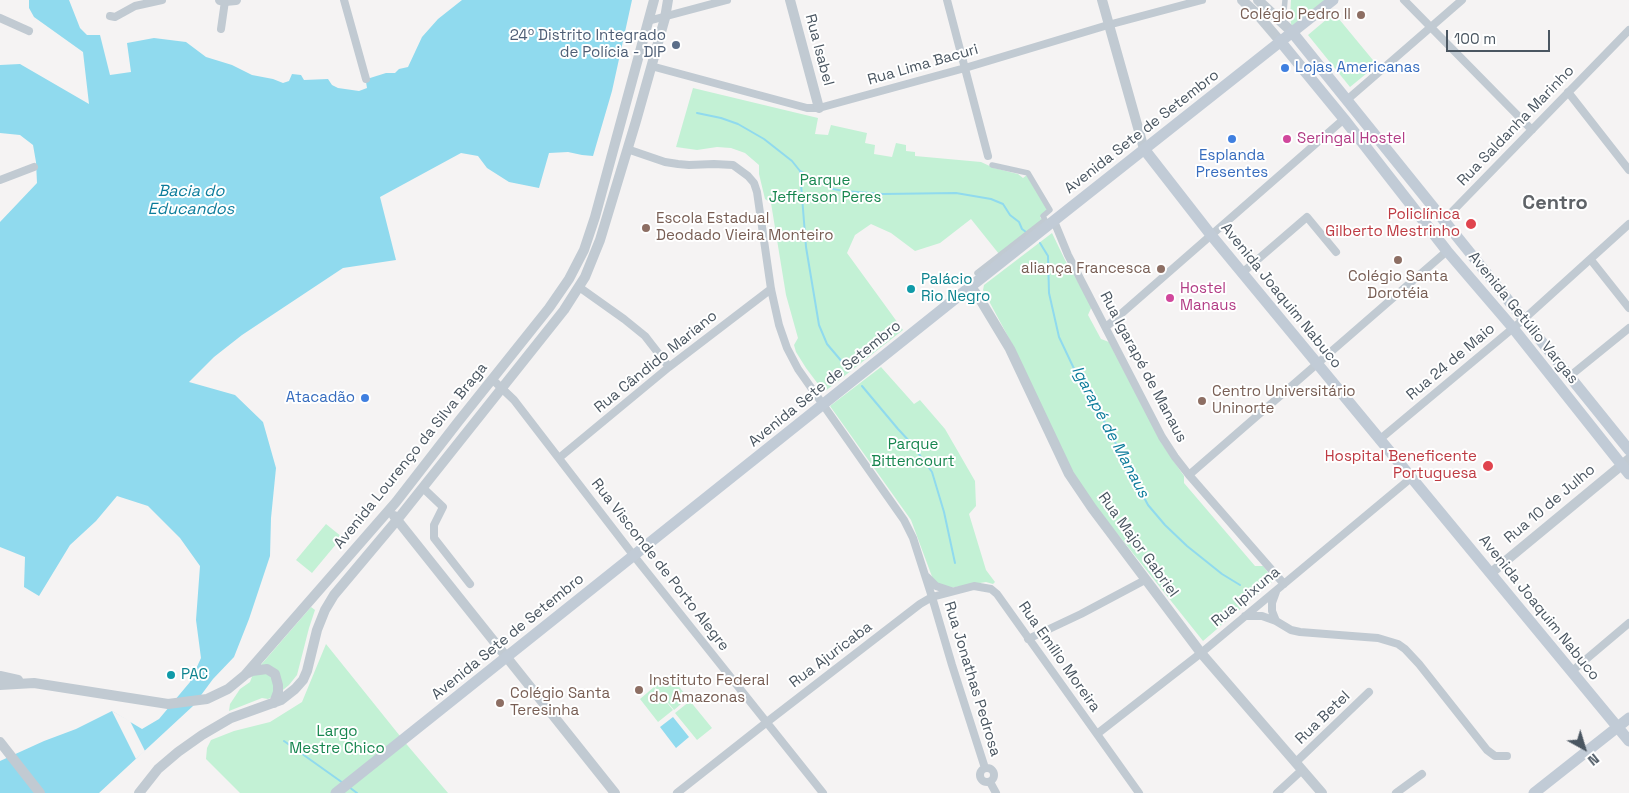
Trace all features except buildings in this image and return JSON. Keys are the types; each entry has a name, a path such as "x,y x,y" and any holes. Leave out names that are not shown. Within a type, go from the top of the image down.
{"main road":[{"name":"Avenida Sete de Setembro","path":"336,793 1333,0"},
{"name":"Avenida Getúlio Vargas","path":"1292,32 1348,99 1629,450"},
{"name":"Avenida Getúlio Vargas","path":"1280,41 1344,119 1447,251 1514,328 1626,466"},
{"name":"Avenida Joaquim Nabuco","path":"1144,149 1242,273 1629,741"},
{"path":"1536,792 1629,718"}],"street":[{"path":"110,16 115,18 135,6 162,0"},
{"path":"221,29 227,0"},
{"path":"344,0 366,79"},
{"name":"Avenida Lourenço da Silva Braga","path":"0,685 34,684 168,704 207,699 228,689 245,675 389,511 542,318 569,279 584,250 654,0"},
{"name":"Avenida Lourenço da Silva Braga","path":"140,793 152,776 178,752 212,728 231,718 288,696 303,680 317,630 325,610 334,595 398,520 503,388 552,326 579,287 596,253 636,121 665,18 668,0"},
{"path":"648,21 727,0"},
{"name":"Rua Isabel","path":"790,0 819,108"},
{"path":"947,0 988,156"},
{"name":"Avenida Joaquim Nabuco","path":"1102,0 1144,149"},
{"name":"Rua Lima Bacuri","path":"651,66 807,108 819,108 1202,0"},
{"path":"1242,0 1280,41"},
{"path":"1258,0 1292,32"},
{"path":"1283,23 1284,0"},
{"path":"1404,0 1532,130"},
{"path":"1348,99 1462,0"},
{"path":"0,18 29,31"},
{"name":"Rua Saldanha Marinho","path":"1444,220 1629,30"},
{"path":"1568,92 1629,170"},
{"path":"622,118 636,121"},
{"path":"1106,327 1344,119"},
{"name":"Rua Jonathas Pedrosa","path":"628,149 665,162 689,166 714,164 734,166 754,183 757,192 771,289 786,348 798,369 904,520 913,538 985,768 990,768 994,772 994,779 990,782 996,793"},
{"path":"978,274 1045,220 1042,216 1050,210 1028,173 992,165"},
{"path":"0,180 34,167"},
{"path":"1242,273 1307,217 1336,252"},
{"name":"Rua Igarapé de Manaus","path":"1054,221 1068,255 1162,437 1189,475 1284,584"},
{"name":"Rua 24 de Maio","path":"1379,440 1514,328 1629,224"},
{"path":"1189,475 1447,251"},
{"path":"1591,260 1629,308"},
{"path":"579,287 645,336 669,367"},
{"name":"Rua Major Gabriel","path":"971,287 1010,349 1069,474 1108,531 1201,653 1322,793"},
{"name":"Rua Cândido Mariano","path":"559,458 669,367 771,289"},
{"path":"542,318 552,326"},
{"path":"1570,376 1629,328"},
{"name":"Rua Visconde de Porto Alegre","path":"492,379 514,400 634,556 823,793"},
{"name":"Rua 10 de Julho","path":"1491,573 1626,466"},
{"name":"Rua Ipixuna","path":"1097,734 1201,653 1411,478"},
{"path":"423,488 443,507 434,526 434,538 470,584"},
{"path":"389,511 615,793"},
{"name":"Rua Jonathas Pedrosa","path":"924,573 936,586 952,591"},
{"path":"1028,639 1081,614 1145,580"},
{"name":"Rua Emílio Moreira","path":"932,596 974,586 991,589 1002,600 1139,793"},
{"path":"1276,591 1272,603 1272,611 1276,621"},
{"name":"Rua Ajuricaba","path":"677,793 766,722 932,596"},
{"path":"1245,616 1262,616 1276,621 1291,630 1300,632 1378,638 1398,644 1419,664 1487,750 1495,756 1507,756"},
{"path":"1571,672 1629,623"},
{"path":"245,675 260,669 267,669 275,674 278,692 274,703"},
{"path":"0,676 34,684"},
{"name":"Rua Betel","path":"1277,793 1299,766 1369,692"},
{"path":"0,742 40,793"},
{"path":"1396,793 1422,774"},
{"path":"152,776 152,793"}],"green space":[{"path":"1291,0 1328,0 1292,29 1290,17"},
{"path":"1334,13 1377,65 1350,87 1308,35"},
{"name":"Parque Jefferson Peres","path":"693,88 818,118 815,134 828,135 831,125 867,133 865,143 875,145 874,154 892,157 896,143 906,145 906,151 915,152 915,156 981,162 994,168 1018,174 1023,178 1027,175 1048,209 1040,217 1042,220 999,254 971,219 940,243 915,251 891,233 871,224 855,235 847,253 903,330 824,392 796,352 794,345 798,338 786,295 771,203 765,199 759,174 759,165 745,153 731,148 717,147 697,150 676,147"},
{"path":"1052,233 1065,260 1092,306 1088,315 1101,339 1109,342 1162,444 1184,476 1184,483 1255,566 1263,566 1272,577 1273,581 1203,641 1096,507 1072,471 1011,342 983,290 984,285"},
{"name":"Parque Bittencourt","path":"881,367 914,404 920,400 945,429 975,481 976,506 969,514 986,570 995,582 993,584 986,582 950,588 934,582 911,520 830,406"},
{"path":"326,524 342,537 312,573 296,560"},
{"path":"311,607 315,610 297,675 278,694 229,711 230,704 240,689 250,682 253,674"},
{"name":"Largo Mestre Chico","path":"326,644 448,793 240,793 206,759 207,748 211,740 234,731 270,722 302,702"},
{"path":"670,675 688,698 674,710 655,687"},
{"path":"654,687 673,710 658,722 640,699"},
{"path":"690,701 712,728 697,740 675,713"}],"water":[{"name":"Bacia do Educandos","path":"29,0 69,0 80,28 87,35 100,35 110,75 131,72 127,43 154,38 186,42 206,57 232,65 252,75 283,83 289,81 292,74 301,75 304,80 328,79 332,85 338,88 359,91 367,88 366,82 370,78 386,73 395,73 399,69 408,67 422,37 438,19 462,0 632,0 612,91 593,156 568,152 549,153 539,188 509,182 487,168 478,156 461,153 380,197 396,260 343,268 242,335 214,357 189,382 235,395 263,422 276,468 271,518 270,556 234,657 213,679 193,706 99,793 0,793 0,761 76,729 112,711 142,729 159,719 190,682 201,658 196,620 200,566 180,538 148,506 117,496 96,521 70,545 39,596 24,587 25,557 0,547 0,222 37,183 33,145 20,135 0,133 0,65 20,64 89,104 83,52 34,17 29,8"},
{"path":"673,717 689,737 676,748 660,727"}],"pier":[{"path":"112,711 130,721 145,751 136,759"}],"waterway":[{"name":"Igarapé de Manaus","path":"697,113 738,124 764,139 792,161 800,171 833,189 883,194 956,193 991,199 1003,204 1010,215 1019,222 1022,229 1026,232"},
{"path":"800,171 806,247 819,325 827,344 849,370"},
{"name":"Igarapé de Manaus","path":"1040,243 1048,256 1049,293 1059,337 1077,375 1103,419 1148,505 1187,546 1222,574 1240,585"},
{"path":"862,386 911,443 932,472 944,512 955,563"},
{"path":"284,741 343,783"},
{"path":"349,787 357,793"}],"place":[{"name":"Colégio Pedro II","path":"1361,15"},
{"name":"24º Distrito Integrado de Polícia - DIP","path":"676,45"},
{"name":"Lojas Americanas","path":"1285,68"},
{"name":"Esplanda Presentes","path":"1232,139"},
{"name":"Seringal Hostel","path":"1287,139"},
{"name":"Policlínica Gilberto Mestrinho","path":"1471,224"},
{"name":"Escola Estadual Deodado Vieira Monteiro","path":"646,228"},
{"name":"Colégio Santa Dorotéia","path":"1398,260"},
{"name":"aliança Francesca","path":"1161,269"},
{"name":"Palácio Rio Negro","path":"911,289"},
{"name":"Hostel Manaus","path":"1170,298"},
{"name":"Atacadão","path":"365,398"},
{"name":"Centro Universitário Uninorte","path":"1202,401"},
{"name":"Hospital Beneficente Portuguesa","path":"1488,466"},
{"name":"PAC","path":"171,675"},
{"name":"Instituto Federal do Amazonas","path":"639,690"},
{"name":"Colégio Santa Teresinha","path":"500,703"}],"district":[{"name":"Centro","path":"1555,204"}]}
